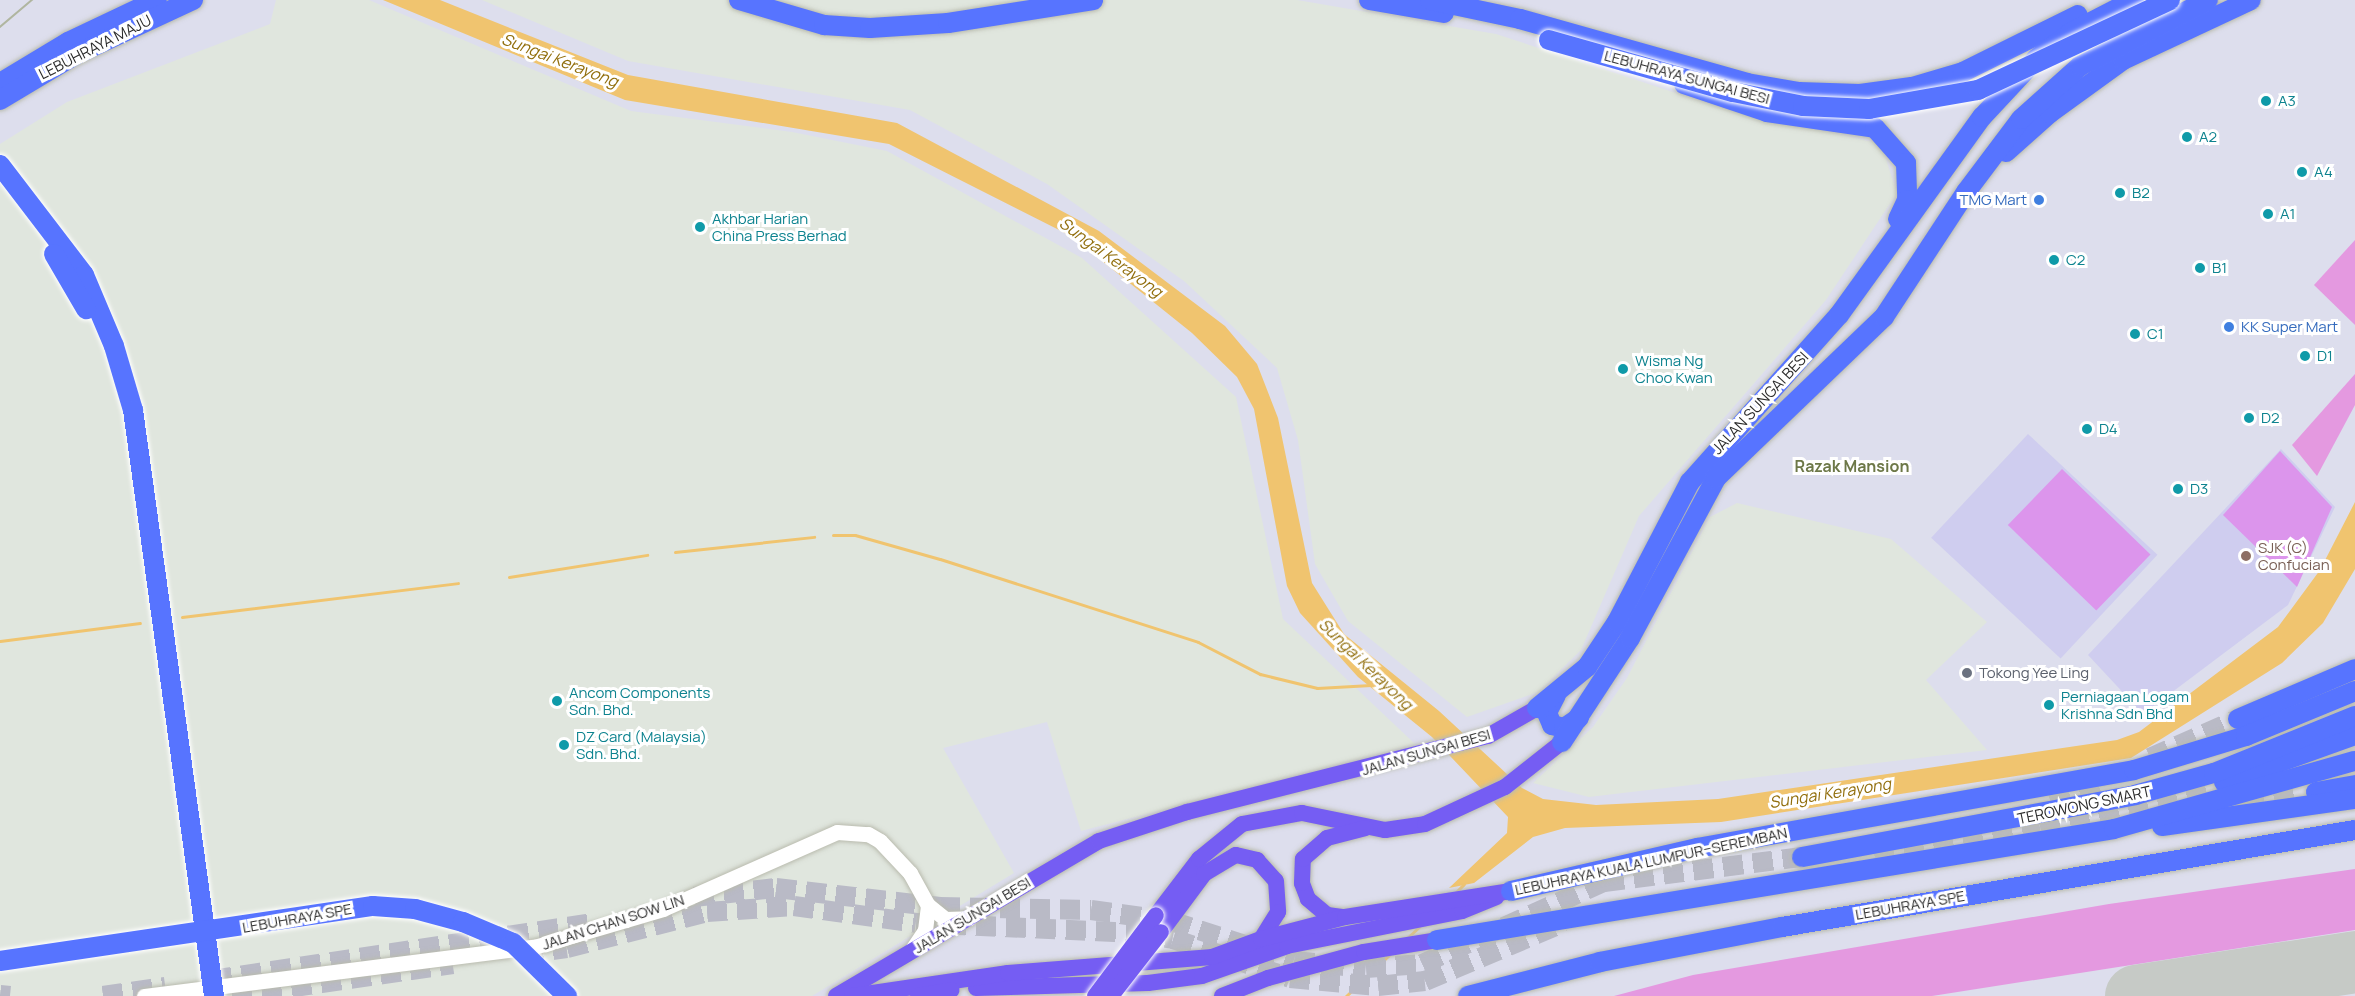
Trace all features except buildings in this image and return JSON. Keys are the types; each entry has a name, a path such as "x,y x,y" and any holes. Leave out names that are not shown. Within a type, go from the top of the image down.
{"highway":[{"name":"LEBUHRAYA MAJU","path":"0,83 68,42 157,0"},
{"name":"LEBUHRAYA MAJU","path":"0,100 77,54 193,0"},
{"path":"739,0 824,25 870,28 948,23 1093,0"},
{"path":"780,0 828,12 884,15 1014,0"},
{"name":"LEBUHRAYA SUNGAI BESI","path":"1370,0 1495,24 1654,69 1803,106 1849,110 1920,103 1978,90 2170,0"},
{"name":"LEBUHRAYA SUNGAI BESI","path":"1430,0 1520,19 1747,83 1799,92 1860,94 1912,87 1964,72 2109,0"},
{"path":"1882,255 2002,94 2070,33 2134,0"},
{"name":"JALAN SUNGAI BESI","path":"1562,742 1580,718 1630,638 1711,484 1773,418 1884,317 1966,192 2021,119 2080,66 2208,0"},
{"path":"1966,192 2088,83 2123,60 2252,0"},
{"path":"1654,69 1718,99 1813,120 1875,128 1906,163 1907,200 1882,255"},
{"path":"0,165 54,231 84,275 114,346 133,410 214,996"},
{"path":"0,181 49,244 78,294 107,364 122,417 202,996"},
{"name":"JALAN SUNGAI BESI","path":"1537,708 1556,695 1600,650 1689,482 1816,343 1882,255"},
{"path":"2238,719 2355,669"},
{"name":"LEBUHRAYA KUALA LUMPUR–SEREMBAN","path":"1511,891 1696,848 2134,770 2246,736 2355,691"},
{"path":"1556,695 1547,713 1552,724 1564,728 1580,718"},
{"name":"TEROWONG SMART","path":"1802,856 2000,823 2214,773 2355,716"},
{"path":"2224,782 2355,736"},
{"path":"2114,829 2355,761"},
{"path":"2295,796 2355,785"},
{"path":"1437,940 2114,829 2355,799"},
{"path":"2000,823 2051,802"},
{"name":"LEBUHRAYA SPE","path":"1468,996 1600,962 1770,929 2355,830"},
{"name":"LEBUHRAYA SPE","path":"1496,996 1783,933 2355,836"},
{"name":"LEBUHRAYA SPE","path":"0,962 273,924 373,906 464,921 513,943 567,996"},
{"name":"LEBUHRAYA SPE","path":"0,970 275,930 341,916 413,915 462,927 510,947 560,996"}],"main road":[{"name":"JALAN SUNGAI BESI","path":"836,996 1081,850 1132,828 1419,757 1488,736 1537,708"},
{"name":"JALAN SUNGAI BESI","path":"1366,828 1405,829 1468,808 1528,772 1562,742"},
{"path":"1095,996 1199,859 1242,824 1302,813 1366,828"},
{"path":"1345,917 1327,915 1308,899 1302,883 1303,859 1327,838 1366,828"},
{"path":"1111,996 1204,874 1236,855 1257,860 1276,881 1278,912 1261,939"},
{"name":"LEBUHRAYA KUALA LUMPUR–SEREMBAN","path":"852,996 1008,973 1212,957 1261,939 1345,917 1395,917 1485,893 1511,891"},
{"path":"918,996 1021,983 1148,983 1202,976 1287,946 1395,917 1462,911 1511,891"},
{"path":"1222,996 1268,978 1364,952 1437,940"},
{"path":"1088,996 1116,968"}],"street":[{"name":"JALAN CHAN SOW LIN","path":"144,996 534,947 663,909 837,832 868,834 880,841 910,873 928,904 945,919 969,918"},
{"path":"910,953 925,930 928,904"}],"shaded area":[{"path":"276,0 369,0 631,111 792,132 887,151 1082,258 1236,397 1283,619 1415,744 1081,831 1047,722 943,748 1014,873 812,996 0,996 0,144 67,102 270,24"},
{"path":"482,0 1297,0 1496,34 1728,110 1881,144 1897,193 1826,300 1639,516 1581,650 1538,692 1467,717 1348,621 1315,564 1298,440 1277,368 1184,281 1047,184 910,110 628,61"},
{"path":"2355,240 2355,325 2314,285"},
{"path":"2355,374 2355,405 2317,476 2292,445"},
{"path":"2028,434 2157,555 2061,659 1931,538"},
{"name":"SJK (C) Confucian","path":"2281,449 2335,507 2288,605 2143,714 2088,655"},
{"path":"2280,451 2332,507 2297,587 2223,515"},
{"path":"2062,469 2150,554 2096,611 2008,525"},
{"path":"1737,503 1891,539 1987,622 1926,680 1987,750 1589,797 1533,783 1593,727 1627,678 1710,517"},
{"path":"2355,869 2355,930 1932,996 1614,996 1693,975 2109,904"}],"water":[{"name":"Sungai Kerayong","path":"383,0 440,0 628,75 897,123 1099,231 1225,326 1257,364 1278,418 1312,583 1344,634 1439,711 1522,788 1543,799 1596,805 1718,799 2117,740 2139,732 2278,627 2320,570 2355,502 2355,569 2323,623 2282,663 2131,758 1721,822 1565,828 1533,837 1474,883 1449,888 1507,833 1508,817 1432,737 1358,677 1300,613 1287,586 1254,409 1237,377 1192,333 1071,236 889,144 625,100"}],"waterway":[{"name":"Sungai Kerayong","path":"833,535 855,535 940,559 1198,642 1260,674 1317,688 1371,685"},
{"path":"675,552 814,537"},
{"path":"509,577 647,555"},
{"path":"182,617 458,583"},
{"path":"0,641 140,623"},
{"path":"1454,894 1464,884"},
{"path":"1406,939 1419,927"},
{"path":"1346,996 1390,954"}],"runway":[{"path":"2136,996 2355,962"}],"tunnel":[{"path":"2150,758 2238,719"},
{"path":"2051,802 2104,779"},
{"path":"1875,859 2040,827 2224,782"},
{"path":"2245,806 2295,796"},
{"path":"694,897 776,888 940,907 1091,910 1171,921 1294,961 1366,968 1422,964 1604,882 1802,857"},
{"path":"523,954 567,948 707,912 794,906 916,923 1136,933 1173,939 1290,978 1378,986 1425,981 1563,923"},
{"path":"212,980 592,923"},
{"path":"232,996 453,964"},
{"path":"103,996 165,987"},
{"path":"0,995 10,996"}],"tram line":[{"path":"0,27 32,0"}],"place":[{"name":"A3","path":"2266,101"},
{"name":"A2","path":"2187,137"},
{"name":"A4","path":"2302,172"},
{"name":"B2","path":"2120,193"},
{"name":"TMG Mart","path":"2039,200"},
{"name":"A1","path":"2268,214"},
{"name":"Akhbar Harian China Press Berhad","path":"700,227"},
{"name":"C2","path":"2054,260"},
{"name":"B1","path":"2200,268"},
{"name":"KK Super Mart","path":"2229,327"},
{"name":"C1","path":"2135,334"},
{"name":"D1","path":"2305,356"},
{"name":"Wisma Ng Choo Kwan","path":"1623,369"},
{"name":"D2","path":"2249,418"},
{"name":"D4","path":"2087,429"},
{"name":"D3","path":"2178,489"},
{"name":"SJK (C) Confucian","path":"2246,556"},
{"name":"Tokong Yee Ling","path":"1967,673"},
{"name":"Ancom Components Sdn. Bhd.","path":"557,701"},
{"name":"Perniagaan Logam Krishna Sdn Bhd","path":"2049,705"},
{"name":"DZ Card (Malaysia) Sdn. Bhd.","path":"564,745"}],"district":[{"name":"Razak Mansion","path":"1852,466"}]}
